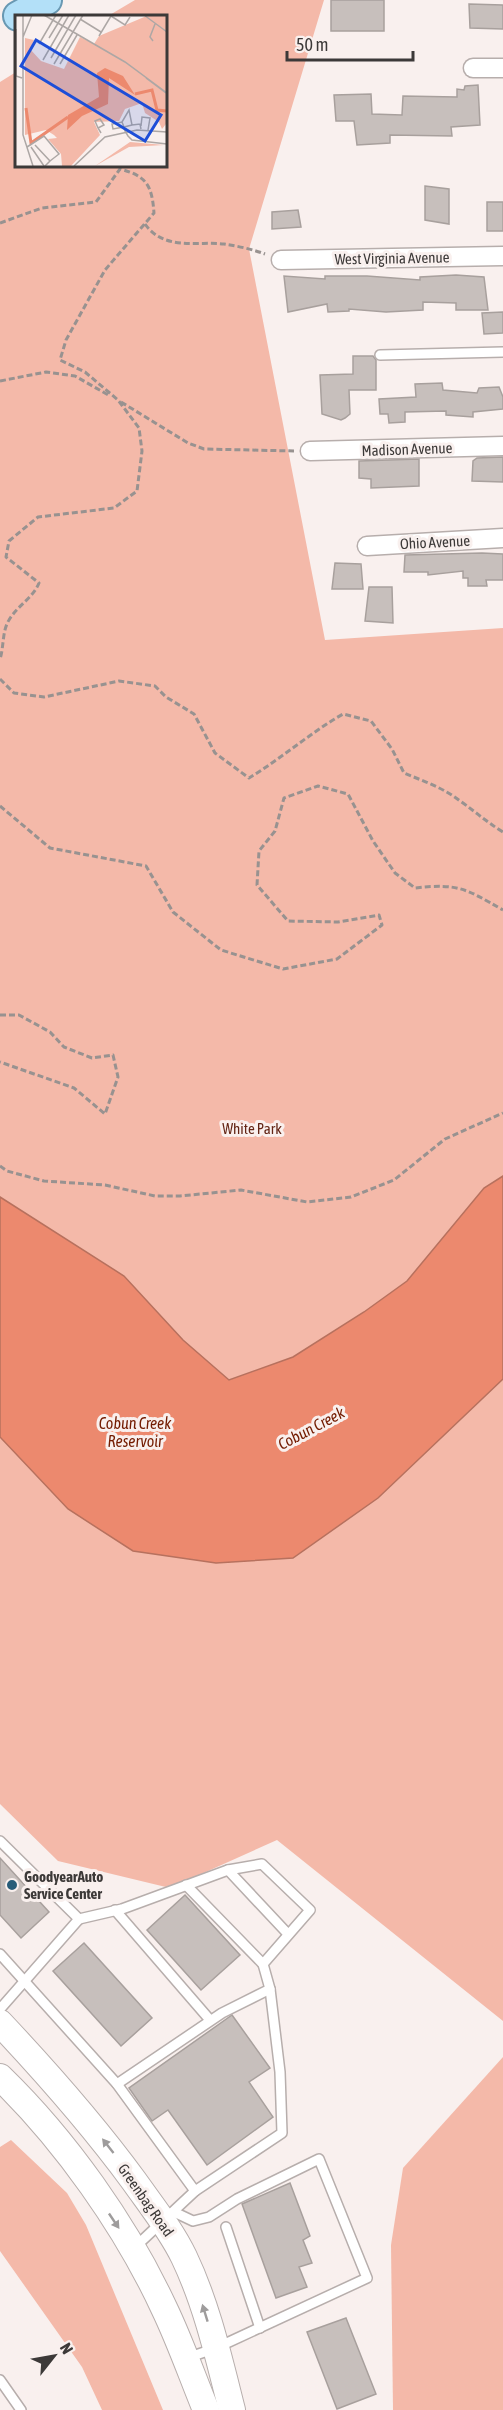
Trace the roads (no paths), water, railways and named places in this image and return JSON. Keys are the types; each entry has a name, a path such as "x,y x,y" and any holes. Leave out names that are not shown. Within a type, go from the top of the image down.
{"main road":[{"path":"21,15 47,0"},
{"path":"0,27 15,18"},
{"name":"Greenbag Road","path":"0,2023 57,2084 169,2217 198,2289 232,2410"},
{"path":"0,2077 33,2112 85,2178 133,2249 164,2308 206,2410"},
{"path":"0,2101 33,2112"}],"street":[{"path":"473,68 503,68"},
{"name":"West Virginia Avenue","path":"280,260 503,256"},
{"name":"Madison Avenue","path":"310,451 503,446"},
{"name":"Ohio Avenue","path":"367,546 503,538"}],"lane":[{"path":"380,355 503,352"},
{"path":"0,1841 79,1919"},
{"path":"0,2009 24,1978 79,1919 115,1911 228,1870 262,1864 310,1910 263,1964"},
{"path":"228,1870 288,1934"},
{"path":"133,2249 195,2191 282,2133 280,2072 270,1989 263,1964 186,1886"},
{"path":"115,1911 210,2020"},
{"path":"0,1954 117,2084 195,2191"},
{"path":"117,2084 210,2020 270,1989"},
{"path":"169,2217 193,2221 209,2217 237,2199 319,2160 367,2278 216,2348 185,2359"},
{"path":"226,2227 260,2328"},
{"path":"0,2380 21,2410"}],"water":[{"name":"Cobun Creek Reservoir","path":"503,1176 503,1379 378,1498 293,1558 216,1563 133,1551 68,1509 0,1437 0,1197 124,1276 183,1340 229,1380 293,1357 364,1312 407,1281 484,1188"}],"place":[{"name":"GoodyearAuto Service Center","path":"12,1885"}],"park label":[{"name":"White Park","path":"252,1128"}],"water label":[{"name":"Cobun Creek","path":"311,1428"}]}
